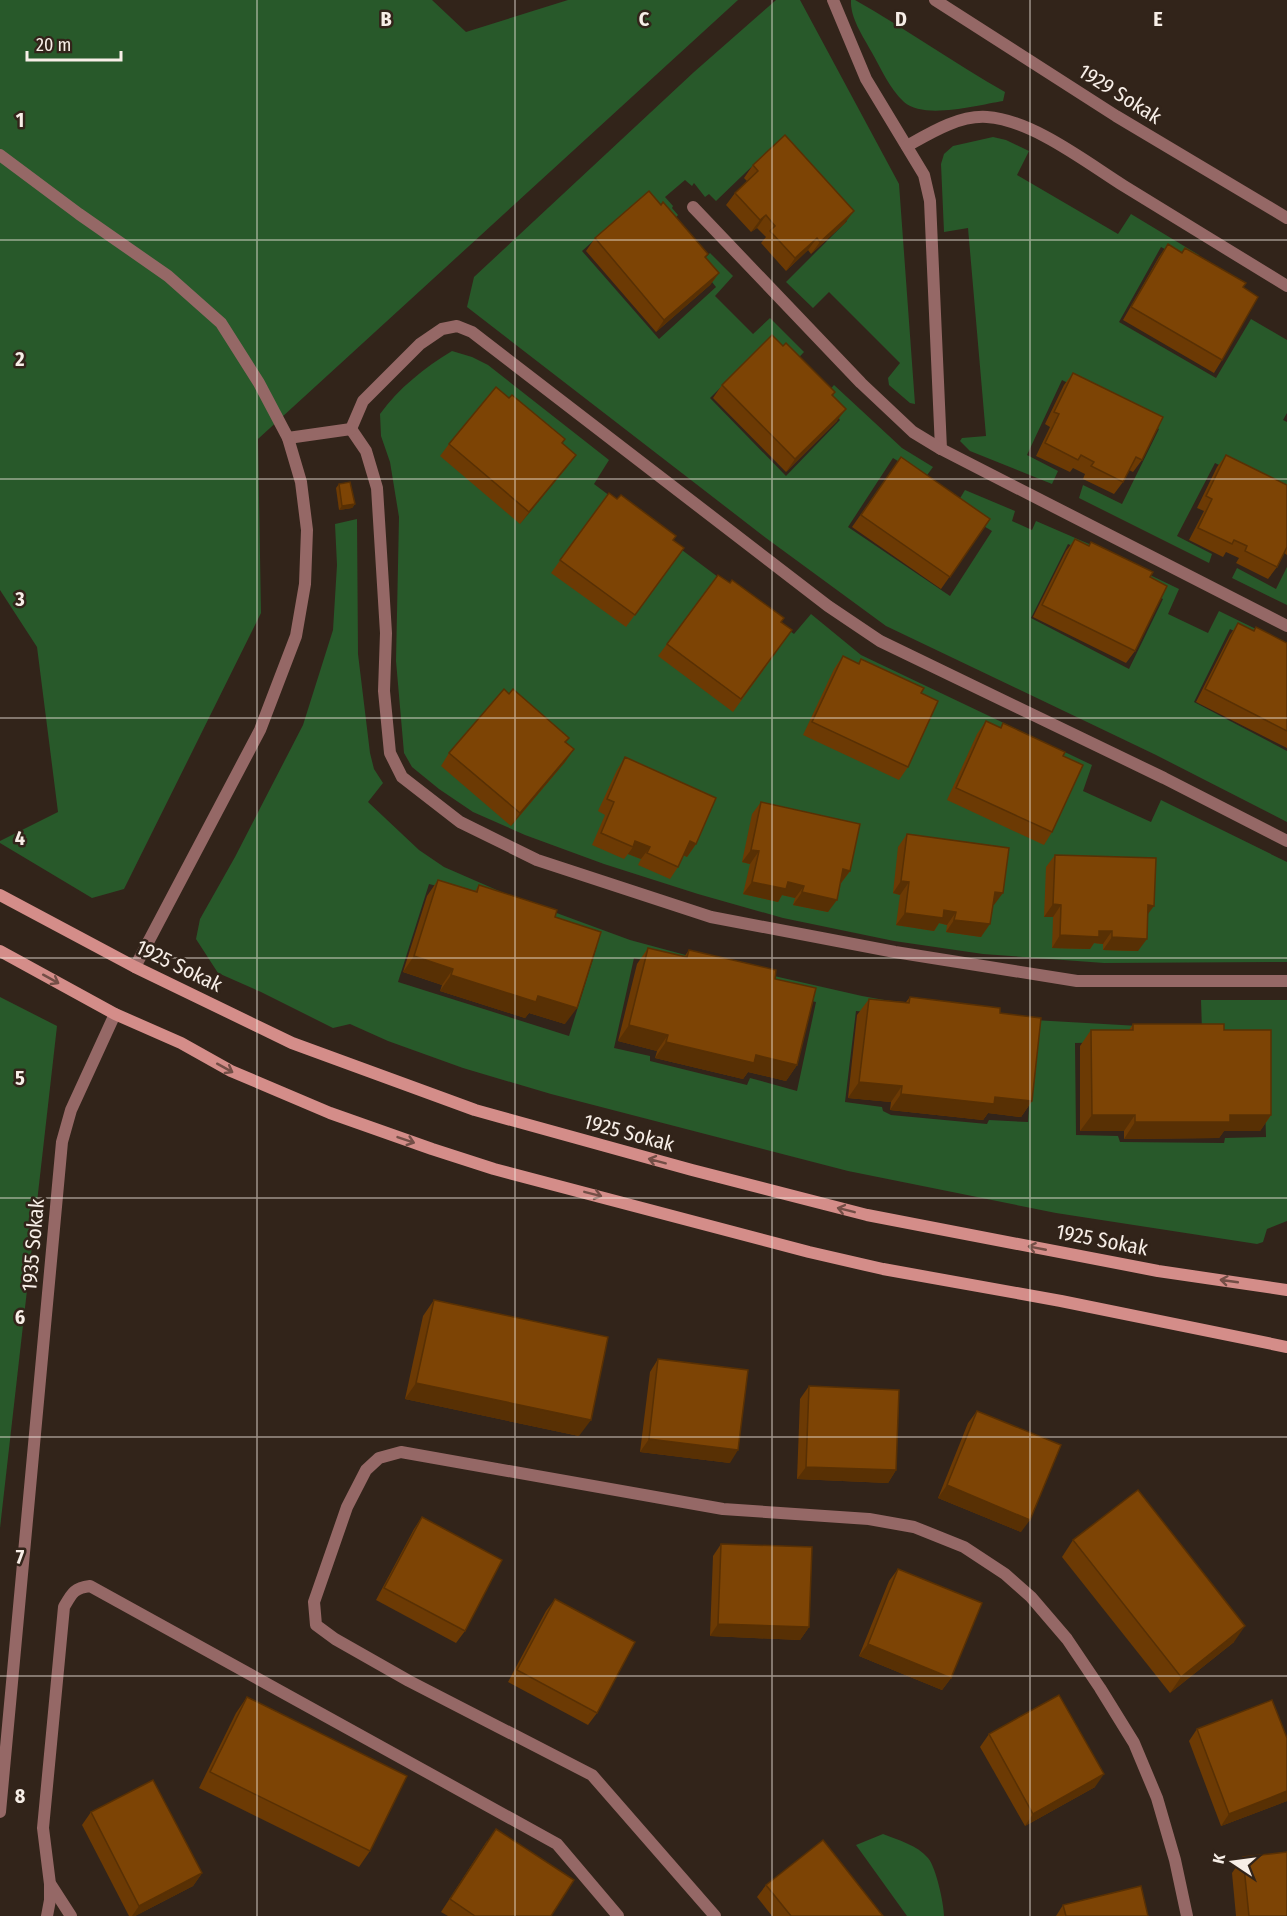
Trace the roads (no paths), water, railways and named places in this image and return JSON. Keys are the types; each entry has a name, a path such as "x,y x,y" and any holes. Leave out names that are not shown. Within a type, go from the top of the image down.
{"main road":[{"name":"1925 Sokak","path":"0,895 135,967 292,1043 476,1110 867,1215 1158,1271 1287,1290"},
{"path":"0,951 115,1014 181,1043 231,1071 330,1113 494,1169 883,1269 1040,1297 1287,1347"}],"street":[{"path":"833,0 866,79 924,175 930,201 941,449"},
{"name":"1929 Sokak","path":"935,0 1116,116 1287,218"},
{"path":"907,146 940,128 965,120 984,117 1007,120 1056,144 1287,286"},
{"path":"0,155 168,276 221,323 259,383 288,438 301,482 307,530 305,584 296,636 261,730 135,967"},
{"path":"693,207 861,383 913,432 941,449 1287,626"},
{"path":"351,429 363,401 420,344 441,329 457,326 472,332 828,606 880,641 1164,778 1287,841"},
{"path":"288,438 351,429"},
{"path":"351,429 366,451 377,488 386,633 384,691 390,753 402,777 460,822 537,860 711,917 895,952 1077,981 1287,981"},
{"name":"1935 Sokak","path":"0,1812 62,1142 71,1110 115,1014"},
{"path":"715,1916 592,1775 409,1681 335,1639 316,1625 314,1602 346,1507 366,1470 379,1458 401,1452 723,1509 869,1519 914,1527 964,1547 1005,1574 1031,1597 1067,1640 1134,1743 1156,1798 1175,1860 1187,1916"},
{"path":"47,1916 50,1884 43,1828 64,1607 71,1593 81,1587 90,1586 557,1844 618,1916"},
{"path":"50,1884 71,1916"}]}
